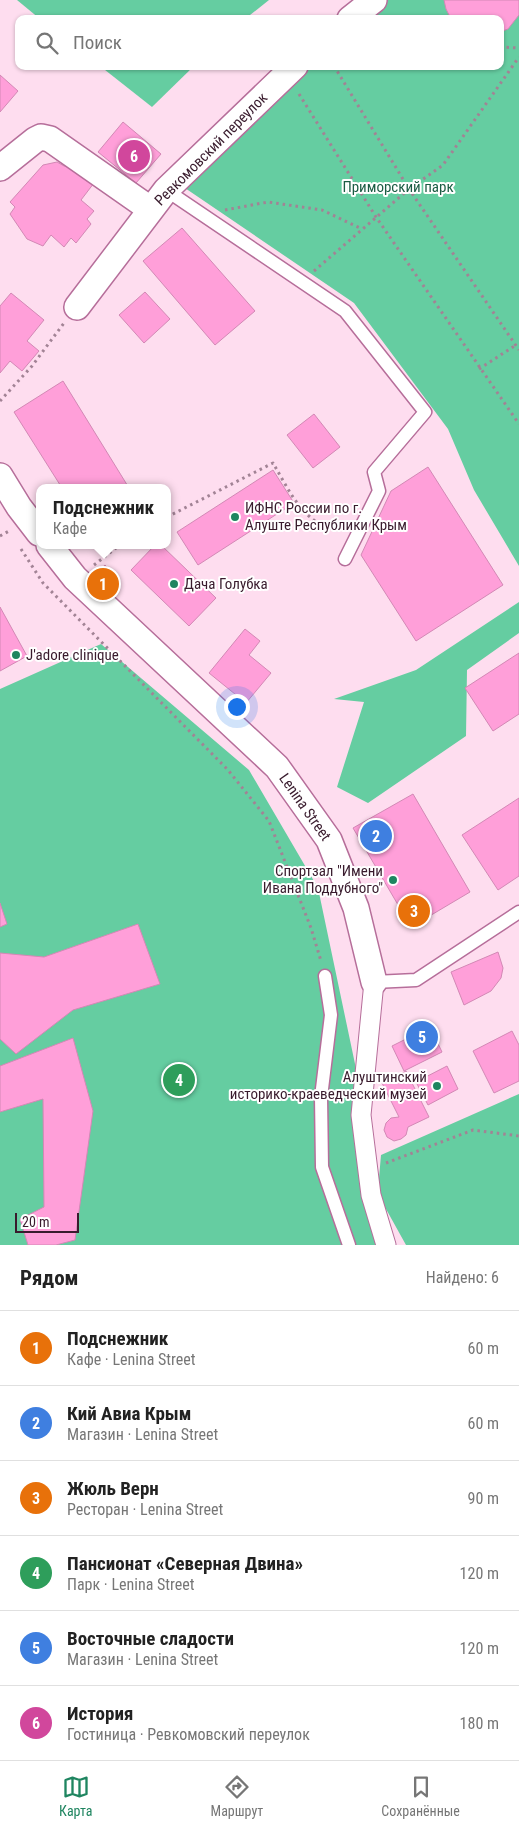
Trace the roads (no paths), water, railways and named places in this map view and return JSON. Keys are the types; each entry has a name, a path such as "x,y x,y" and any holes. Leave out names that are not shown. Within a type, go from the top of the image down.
{"street":[{"path":"355,15 374,0"},
{"name":"Ревкомовский переулок","path":"77,307 166,190 290,70"},
{"path":"0,168 35,140 41,137 50,139 150,209"},
{"path":"0,476 8,520 36,532"},
{"name":"Lenina Street","path":"52,549 75,578 277,767 329,840 356,908 374,982 362,1115 371,1195 386,1245"}],"lane":[{"path":"166,190 345,311 425,412 374,472 379,491 345,559"},
{"path":"374,982 416,980 519,912"},
{"path":"325,976 331,1015 321,1097 322,1166 349,1245"}],"place":[{"name":"История","path":"134,156"},
{"name":"ИФНС России по г. Алуште Республики Крым","path":"235,517"},
{"name":"Подснежник","path":"103,584"},
{"name":"Дача Голубка","path":"174,584"},
{"name":"J'adore clinique","path":"16,655"},
{"name":"Кий Авиа Крым","path":"376,836"},
{"name":"Спортзал \"Имени Ивана Поддубного\"","path":"393,880"},
{"name":"Жюль Верн","path":"414,911"},
{"name":"Восточные сладости","path":"422,1037"},
{"name":"Пансионат «Северная Двина»","path":"179,1080"},
{"name":"Алуштинский историко-краеведческий музей","path":"437,1086"}],"park label":[{"name":"Приморский парк","path":"398,187"}]}
